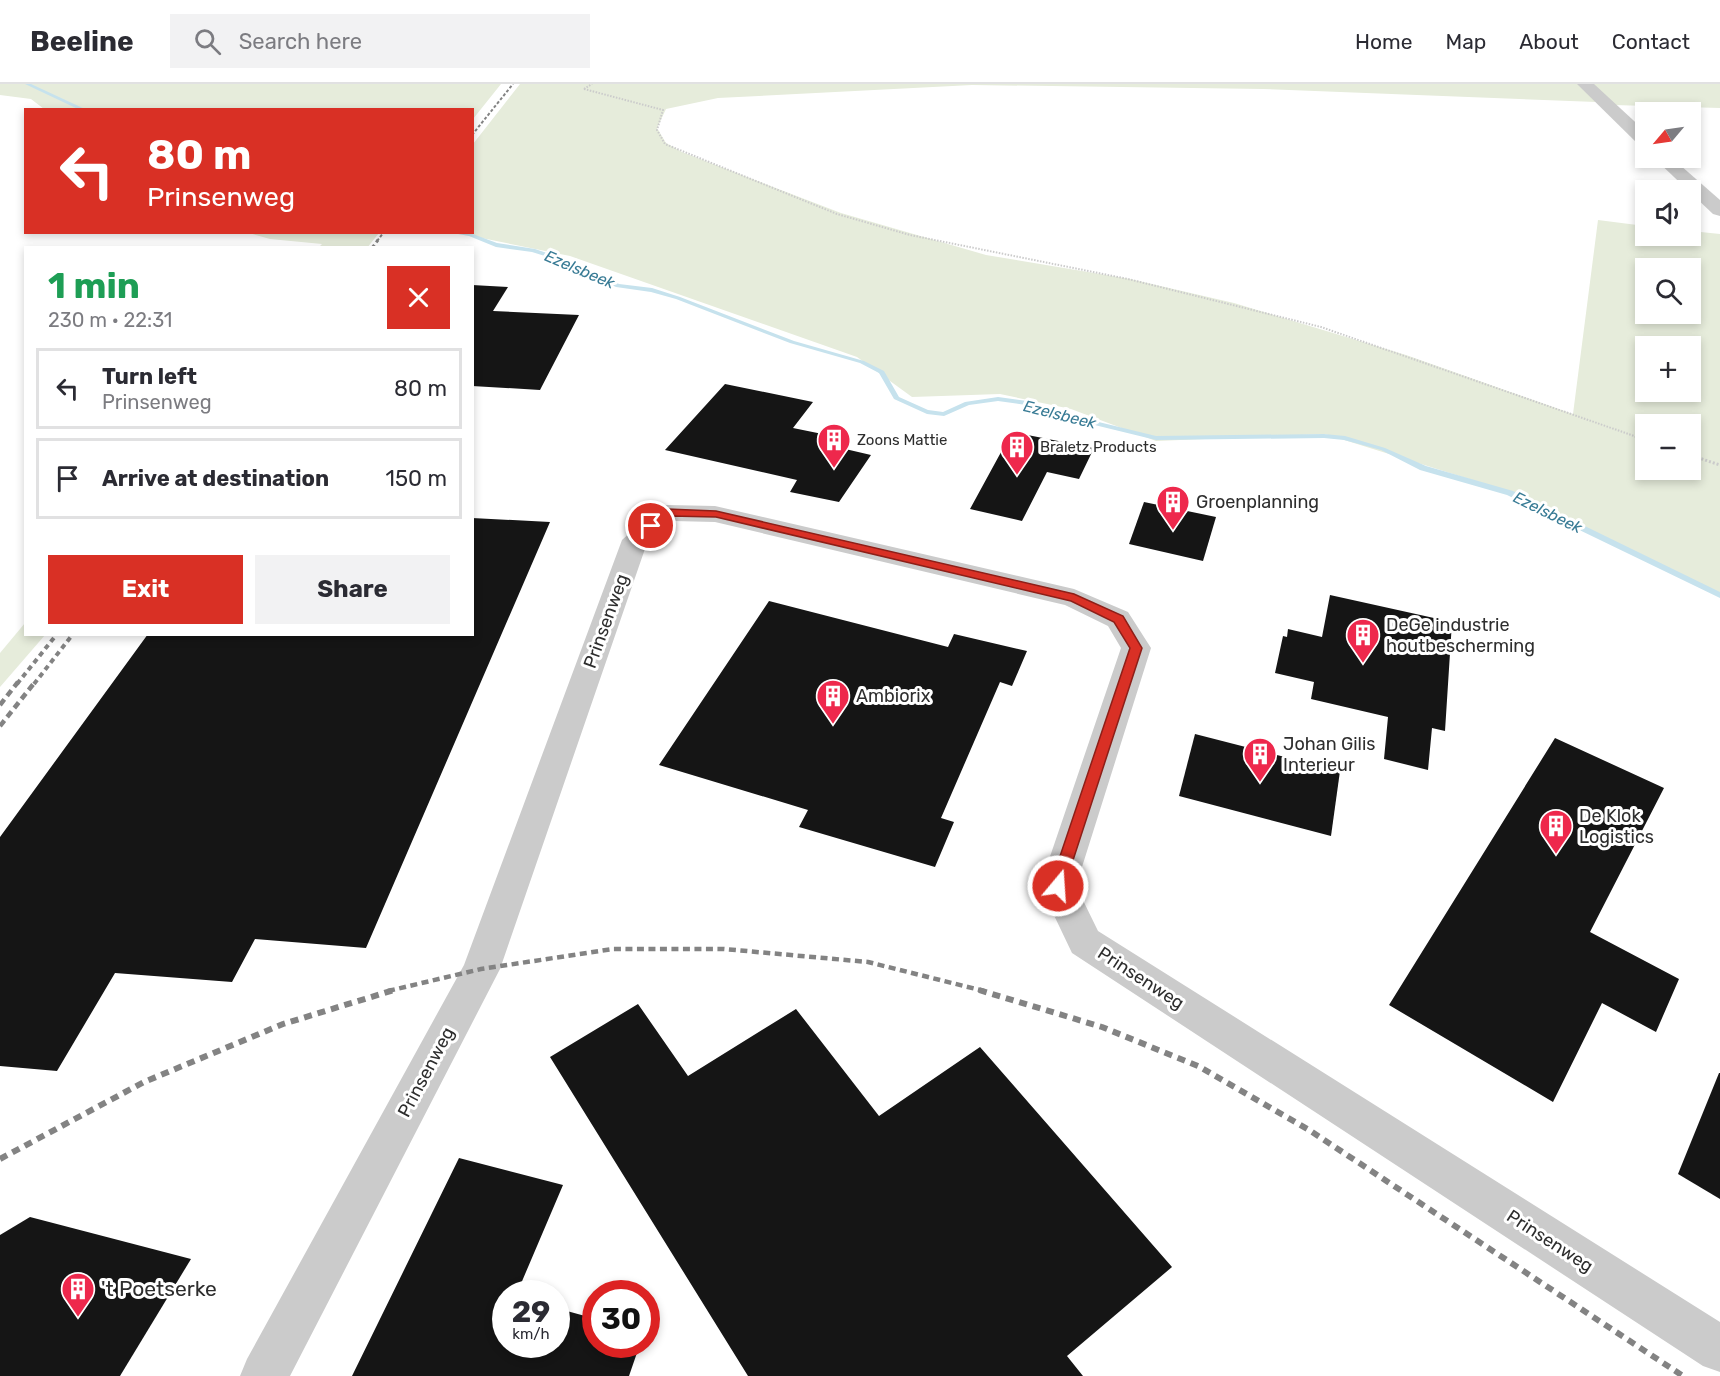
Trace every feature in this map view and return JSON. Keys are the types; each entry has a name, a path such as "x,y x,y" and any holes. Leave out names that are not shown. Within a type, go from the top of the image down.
{"street":[{"path":"1585,84 1635,132"},
{"path":"1673,168 1720,210"},
{"name":"Prinsenweg","path":"264,1376 481,969 635,540 667,513 716,514 1074,598 1118,619 1136,648 1058,886 1085,942 1720,1349"}],"path":[{"path":"592,84 584,89 663,110 663,116 656,127 657,136 673,148 758,180 837,214 910,235 1128,279 1321,327 1635,436"},
{"path":"1701,459 1720,465"}],"green space":[{"path":"0,84 501,84 474,118 474,108 43,108 31,99 0,95"},
{"path":"520,84 1578,84 1596,102 1263,89 972,85 718,98 666,109 657,128 666,143 682,152 841,213 986,255 1130,279 1234,303 1406,355 1573,414 1598,220 1635,225 1635,246 1701,246 1701,232 1720,234 1720,597 1514,493 1325,434 1156,441 1071,409 1000,394 912,397 857,357 570,256 462,234 474,234 474,143"},
{"path":"1591,84 1720,84 1720,108 1701,107 1701,102 1635,102 1635,106 1613,105"},
{"path":"252,234 378,234 369,246 320,246 322,244 270,239"},
{"path":"24,624 24,636 44,636 0,687 0,653"}],"building":[{"path":"474,285 508,287 493,311 579,315 540,390 474,386"},
{"path":"725,384 813,402 793,428 847,439 841,448 871,455 839,502 790,492 797,480 665,450"},
{"name":"Braletz Products","path":"1012,432 1094,448 1079,479 1047,472 1022,521 970,509"},
{"name":"Groenplanning","path":"1144,502 1216,517 1203,561 1129,544"},
{"path":"474,518 550,522 366,948 255,939 232,982 115,973 57,1071 0,1066 0,837 147,636 474,636"},
{"name":"DeGe industrie houtbescherming","path":"1330,595 1452,622 1445,731 1432,728 1428,770 1384,759 1388,717 1311,699 1314,682 1275,673 1283,636 1287,637 1288,629 1322,637"},
{"name":"Ambiorix","path":"769,601 948,647 954,634 1027,651 1012,686 1000,682 941,818 954,822 935,867 799,827 808,810 659,765"},
{"name":"Johan Gilis Interieur","path":"1195,734 1340,771 1331,836 1179,796"},
{"name":"De Klok Logistics","path":"1555,738 1664,788 1590,932 1679,979 1656,1032 1602,1003 1553,1102 1389,1005"},
{"path":"638,1004 688,1076 796,1009 879,1116 980,1047 1172,1267 1067,1356 1083,1376 748,1376 550,1057"},
{"path":"1720,1073 1720,1199 1678,1174"},
{"path":"459,1158 563,1185 523,1280 492,1280 492,1358 570,1358 570,1312 582,1315 582,1358 635,1358 629,1376 352,1376"},
{"name":"'t Poetserke","path":"30,1217 191,1259 120,1376 0,1376 0,1235"}],"waterway":[{"name":"Ezelsbeek","path":"27,84 81,108"},
{"name":"Ezelsbeek","path":"463,234 496,245 533,250 566,261 618,286 652,290 678,298 792,342 862,362 882,372 896,398 927,412 944,414 967,403 998,399 1027,403 1072,418 1156,438 1324,436 1345,438 1383,449 1423,468 1510,493 1720,595"}],"railway":[{"path":"474,133 513,84"},
{"path":"377,241 382,234"},
{"path":"374,246 378,240"},
{"path":"17,684 55,636"},
{"path":"34,684 71,636"},
{"path":"0,705 18,682"},
{"path":"0,726 35,682"},
{"path":"388,991 481,969 613,949 724,949 868,962 984,991"},
{"path":"0,1159 144,1082 283,1024 394,990"},
{"path":"979,990 1102,1027 1198,1066 1309,1130 1683,1376"}],"place":[{"name":"Zoons Mattie","path":"834,469"},
{"name":"Braletz Products","path":"1017,476"},
{"name":"Groenplanning","path":"1173,531"},
{"name":"DeGe industrie houtbescherming","path":"1363,664"},
{"name":"Ambiorix","path":"833,725"},
{"name":"Johan Gilis Interieur","path":"1260,783"},
{"name":"De Klok Logistics","path":"1556,855"},
{"name":"'t Poetserke","path":"78,1318"}],"route":[{"path":"651,526 667,513 716,514 1074,598 1118,619 1136,648 1058,886"}]}
